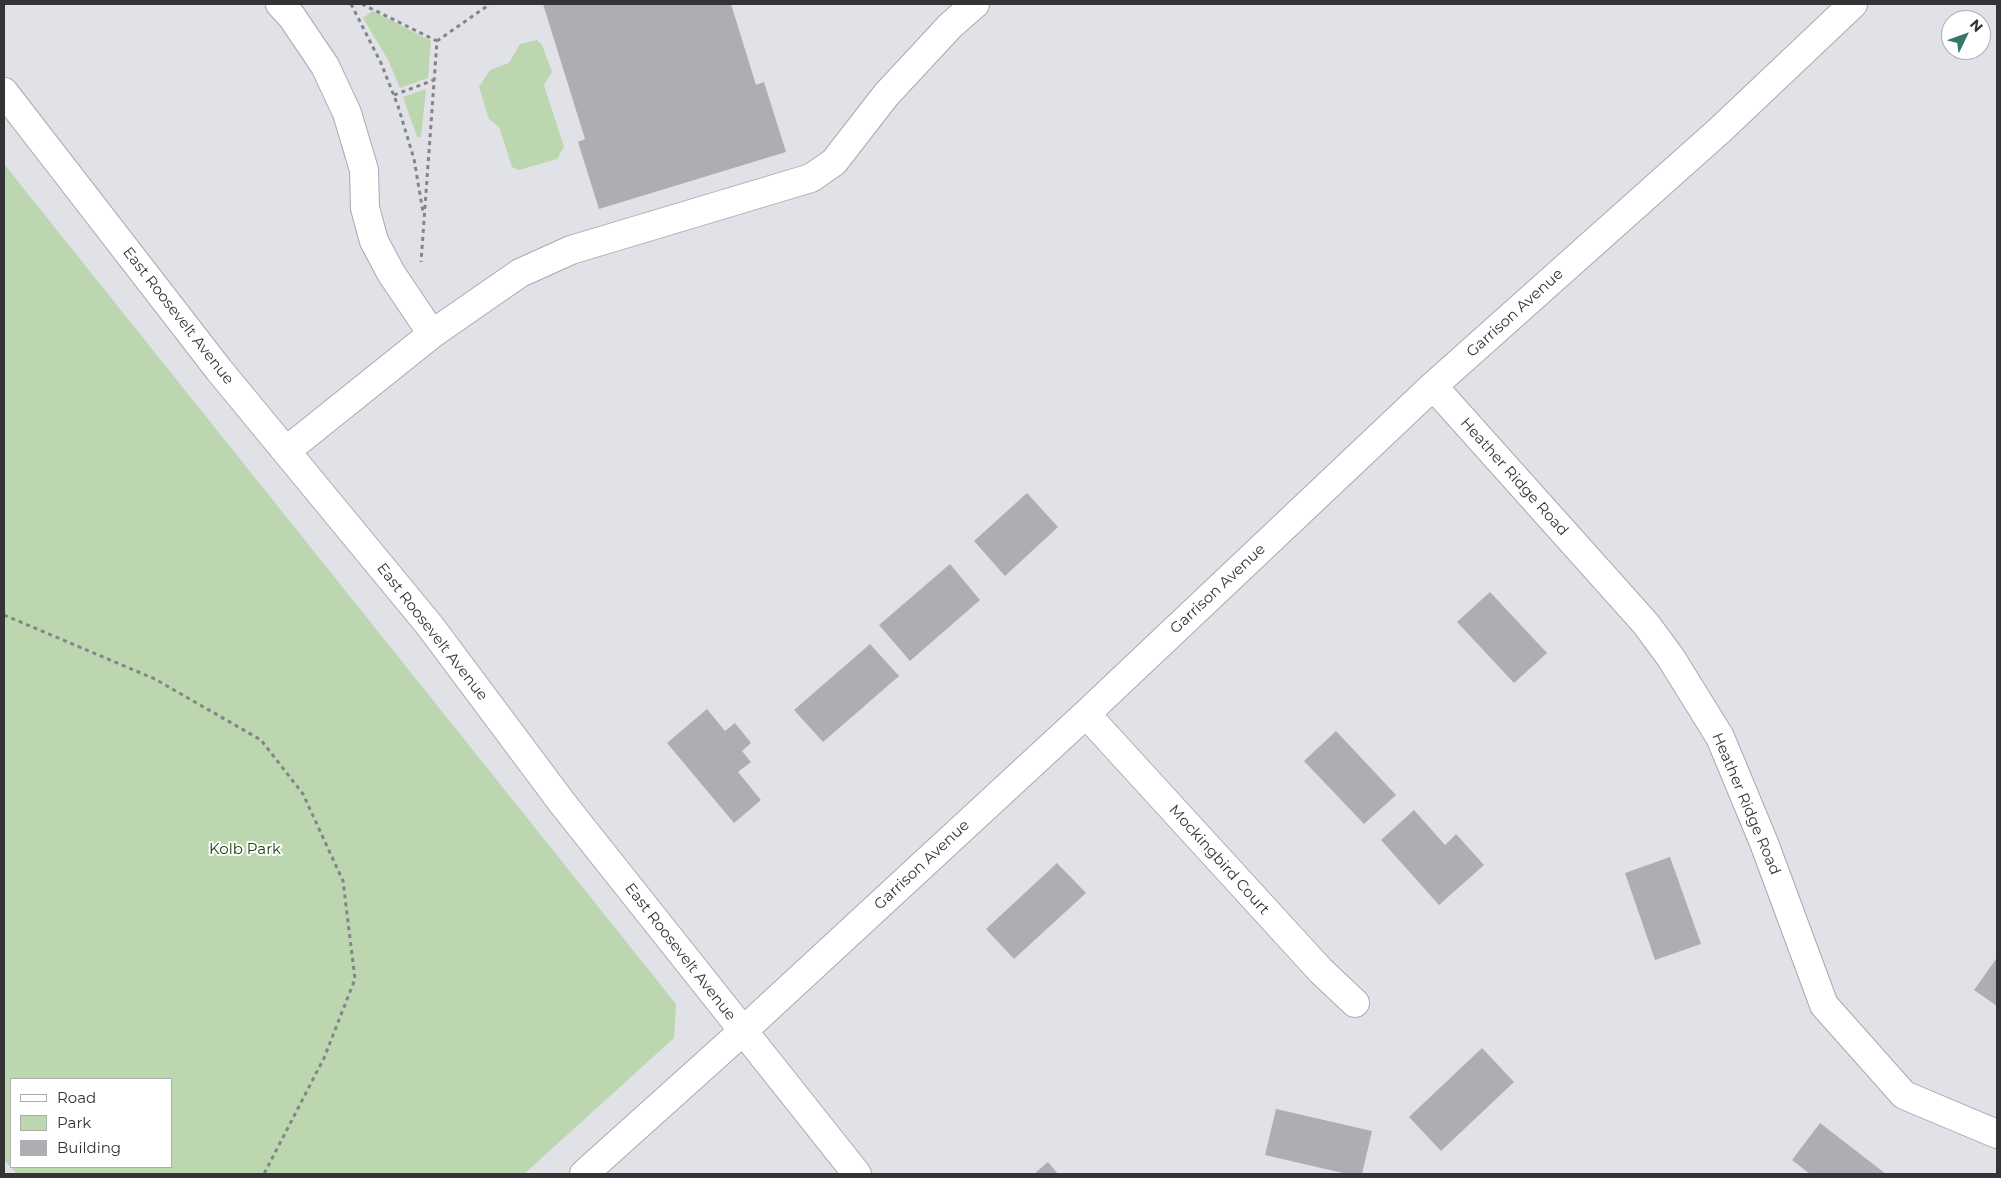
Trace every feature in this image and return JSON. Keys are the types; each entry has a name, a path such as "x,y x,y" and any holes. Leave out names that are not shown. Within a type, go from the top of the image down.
{"street":[{"path":"280,4 292,17 325,66 347,113 364,170 365,208 374,241 391,273 432,334"},
{"path":"286,451 432,334 520,273 571,250 811,178 834,162 886,95 950,26 975,4"},
{"name":"Garrison Avenue","path":"584,1174 743,1031 1086,714 1433,386 1720,130 1853,4"},
{"name":"East Roosevelt Avenue","path":"4,92 214,362 430,626 525,755 858,1174"},
{"name":"Heather Ridge Road","path":"1433,386 1646,624 1672,658 1720,737 1764,843 1824,1005 1904,1095 1997,1134"},
{"name":"Mockingbird Court","path":"1086,714 1320,971 1355,1003"}],"path":[{"path":"351,4 381,63 394,95 414,160 424,217"},
{"path":"362,4 437,41"},
{"path":"437,41 490,4"},
{"path":"421,264 437,41"},
{"path":"394,95 434,80"},
{"path":"4,615 155,679 261,740 303,794 343,881 355,979 324,1058 264,1174"}],"green space":[{"path":"373,11 431,41 428,78 400,88 388,60 363,18"},
{"path":"537,40 542,45 552,72 544,85 564,147 557,159 519,170 512,167 499,127 489,119 479,87 490,70 509,63 520,44"},
{"path":"426,89 421,137 417,137 403,97"},
{"name":"Kolb Park","path":"4,164 676,1004 674,1038 524,1174 17,1174 11,1168 172,1168 172,1078 10,1078 10,1166 4,1160"}],"building":[{"path":"543,4 731,4 756,85 764,82 786,152 599,209 578,142 585,139"},
{"path":"1027,493 1058,527 1005,576 974,541"},
{"path":"950,564 980,600 910,661 879,625"},
{"path":"1490,592 1547,653 1514,683 1457,622"},
{"path":"870,644 899,676 823,742 794,710"},
{"path":"707,709 725,731 735,723 751,743 742,751 751,762 738,772 761,800 734,823 667,743"},
{"path":"1336,731 1396,795 1364,824 1304,761"},
{"path":"1414,810 1445,845 1456,834 1484,865 1439,905 1381,840"},
{"path":"1670,857 1701,944 1655,960 1625,873"},
{"path":"1057,863 1086,893 1014,959 986,929"},
{"path":"1997,960 1997,1006 1974,990"},
{"path":"1482,1048 1514,1082 1441,1151 1409,1117"},
{"path":"1276,1109 1372,1131 1362,1174 1347,1174 1265,1155"},
{"path":"1820,1123 1886,1174 1810,1174 1792,1160"},
{"path":"1048,1162 1058,1174 1034,1174"}]}
